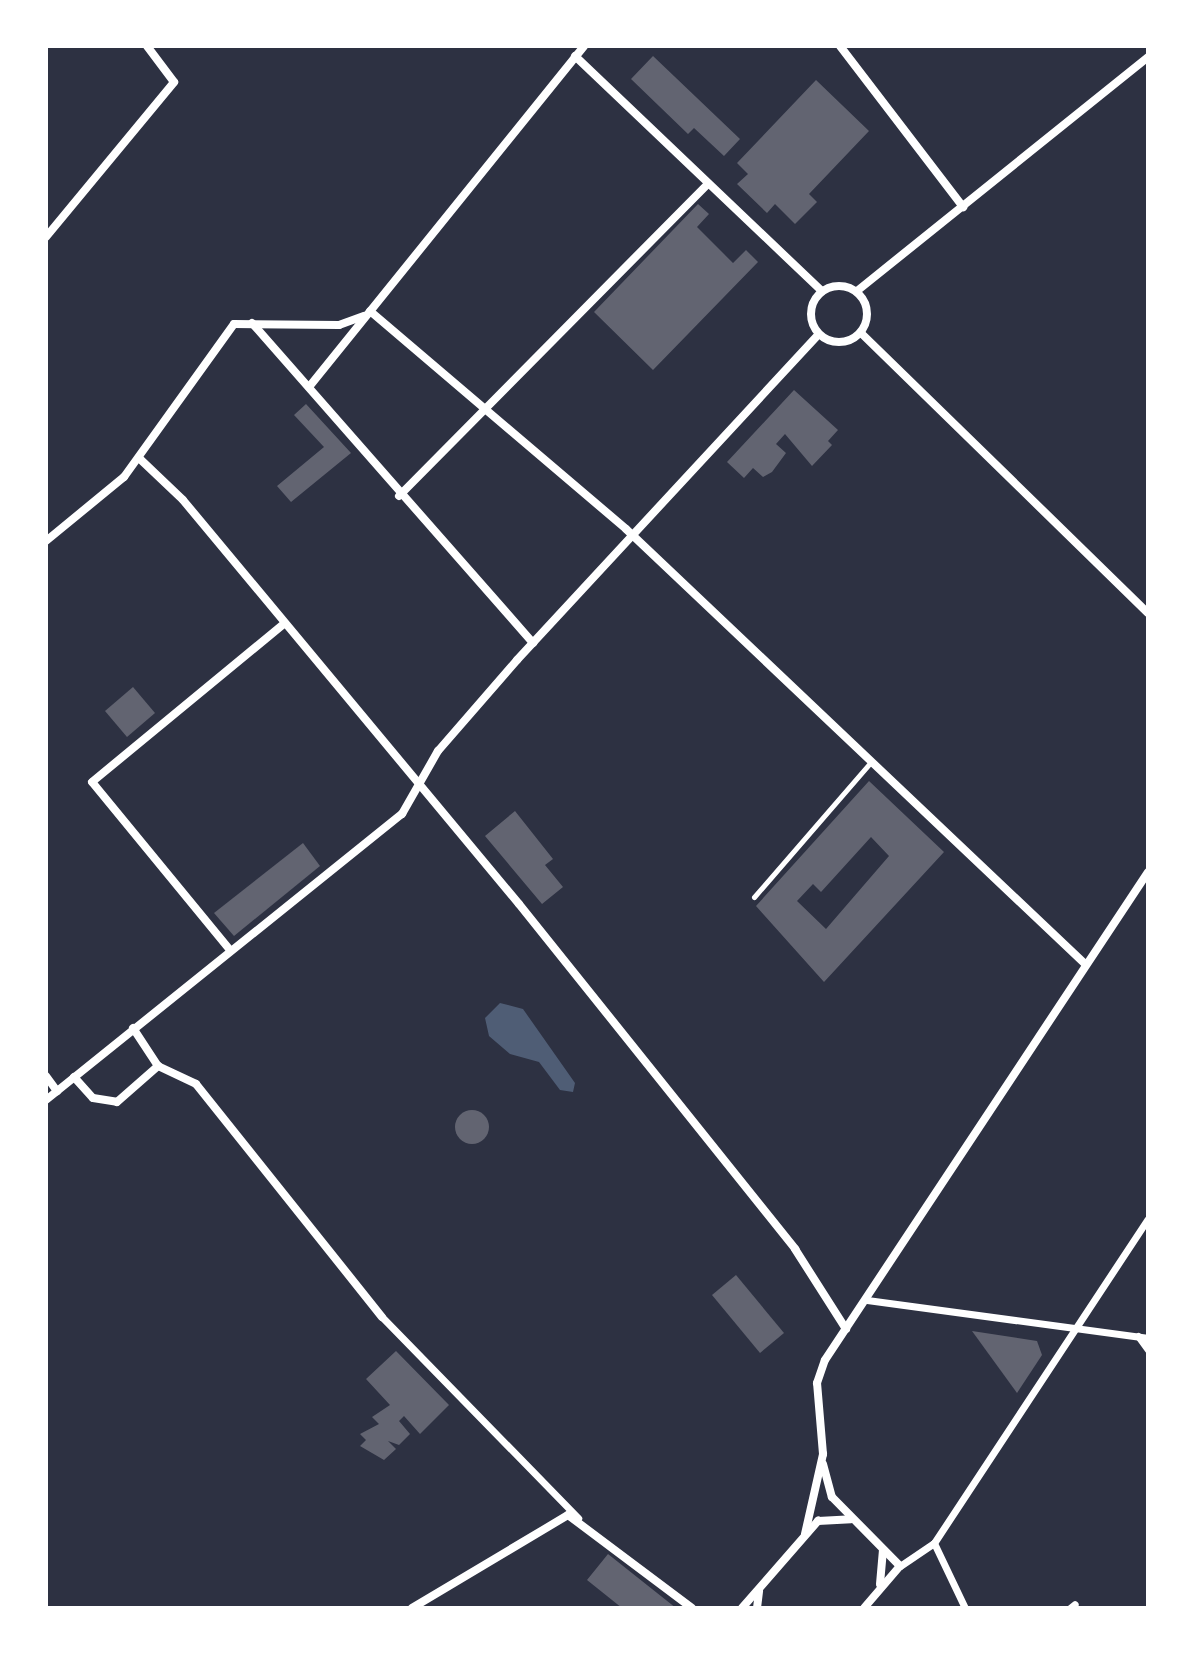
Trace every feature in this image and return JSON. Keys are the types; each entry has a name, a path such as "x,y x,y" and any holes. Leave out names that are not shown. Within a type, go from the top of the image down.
{"street":[{"path":"46,237 174,82 147,46"},
{"path":"309,387 584,46"},
{"path":"840,46 963,207"},
{"path":"575,56 822,291"},
{"path":"857,291 1148,57"},
{"path":"399,496 708,184"},
{"path":"840,286 857,291 868,313 861,333 844,342 819,334 811,314 822,291 840,286"},
{"path":"46,541 106,496 140,459 227,330 252,323 339,325 370,311"},
{"path":"370,311 489,408 633,535 1085,964"},
{"path":"252,323 309,387 315,403 533,643"},
{"path":"861,333 1148,613"},
{"path":"46,1100 402,814 421,786 438,751 533,643 819,334"},
{"path":"140,459 183,500 421,786 795,1249 846,1329"},
{"path":"230,950 92,782 284,624"},
{"path":"900,1566 829,1492 822,1460 818,1377 846,1329 1148,872"},
{"path":"133,1028 158,1066 196,1084 382,1317 578,1518 692,1608"},
{"path":"74,1077 93,1098 117,1102 158,1066"},
{"path":"46,1076 57,1091"},
{"path":"864,1608 900,1566 934,1543 1148,1219"},
{"path":"867,1300 1074,1333 1148,1338"},
{"path":"1138,1336 1148,1350"},
{"path":"805,1534 822,1460"},
{"path":"412,1608 561,1517 578,1518"},
{"path":"742,1608 760,1591 805,1534 827,1517 856,1520"},
{"path":"934,1543 965,1608"},
{"path":"879,1588 883,1550"},
{"path":"757,1608 760,1591"}],"lane":[{"path":"754,897 870,763"}],"water":[{"path":"500,1003 523,1009 575,1083 573,1092 560,1090 539,1062 510,1054 489,1036 485,1018"}],"building":[{"path":"653,56 740,139 724,156 694,128 688,134 631,79"},
{"path":"816,80 869,131 809,194 817,202 795,224 775,204 767,213 737,184 748,174 737,163"},
{"path":"698,204 709,214 697,227 733,263 746,250 758,262 653,370 594,312"},
{"path":"794,390 838,430 828,441 832,445 812,466 785,434 776,444 786,453 772,472 763,477 753,468 744,478 727,462"},
{"path":"306,404 351,453 291,502 277,486 324,447 294,415"},
{"path":"133,687 155,713 127,737 105,711"},
{"path":"869,781 944,852 824,982 756,906","holes":["871,837 889,856 826,929 797,901 813,884 821,892"]},
{"path":"515,811 553,859 545,865 563,887 542,904 485,836"},
{"path":"303,843 320,866 234,936 214,913"},
{"path":"472,1110 484,1115 489,1127 484,1139 472,1144 460,1139 455,1127 460,1115"},
{"path":"736,1275 784,1333 760,1353 712,1295"},
{"path":"972,1331 1037,1341 1042,1355 1017,1393"},
{"path":"396,1351 449,1405 420,1434 404,1416 399,1421 410,1434 399,1445 388,1441 396,1449 384,1460 360,1446 366,1440 360,1434 379,1424 372,1417 390,1405 366,1379"},
{"path":"608,1554 676,1608 622,1608 587,1580"}]}
